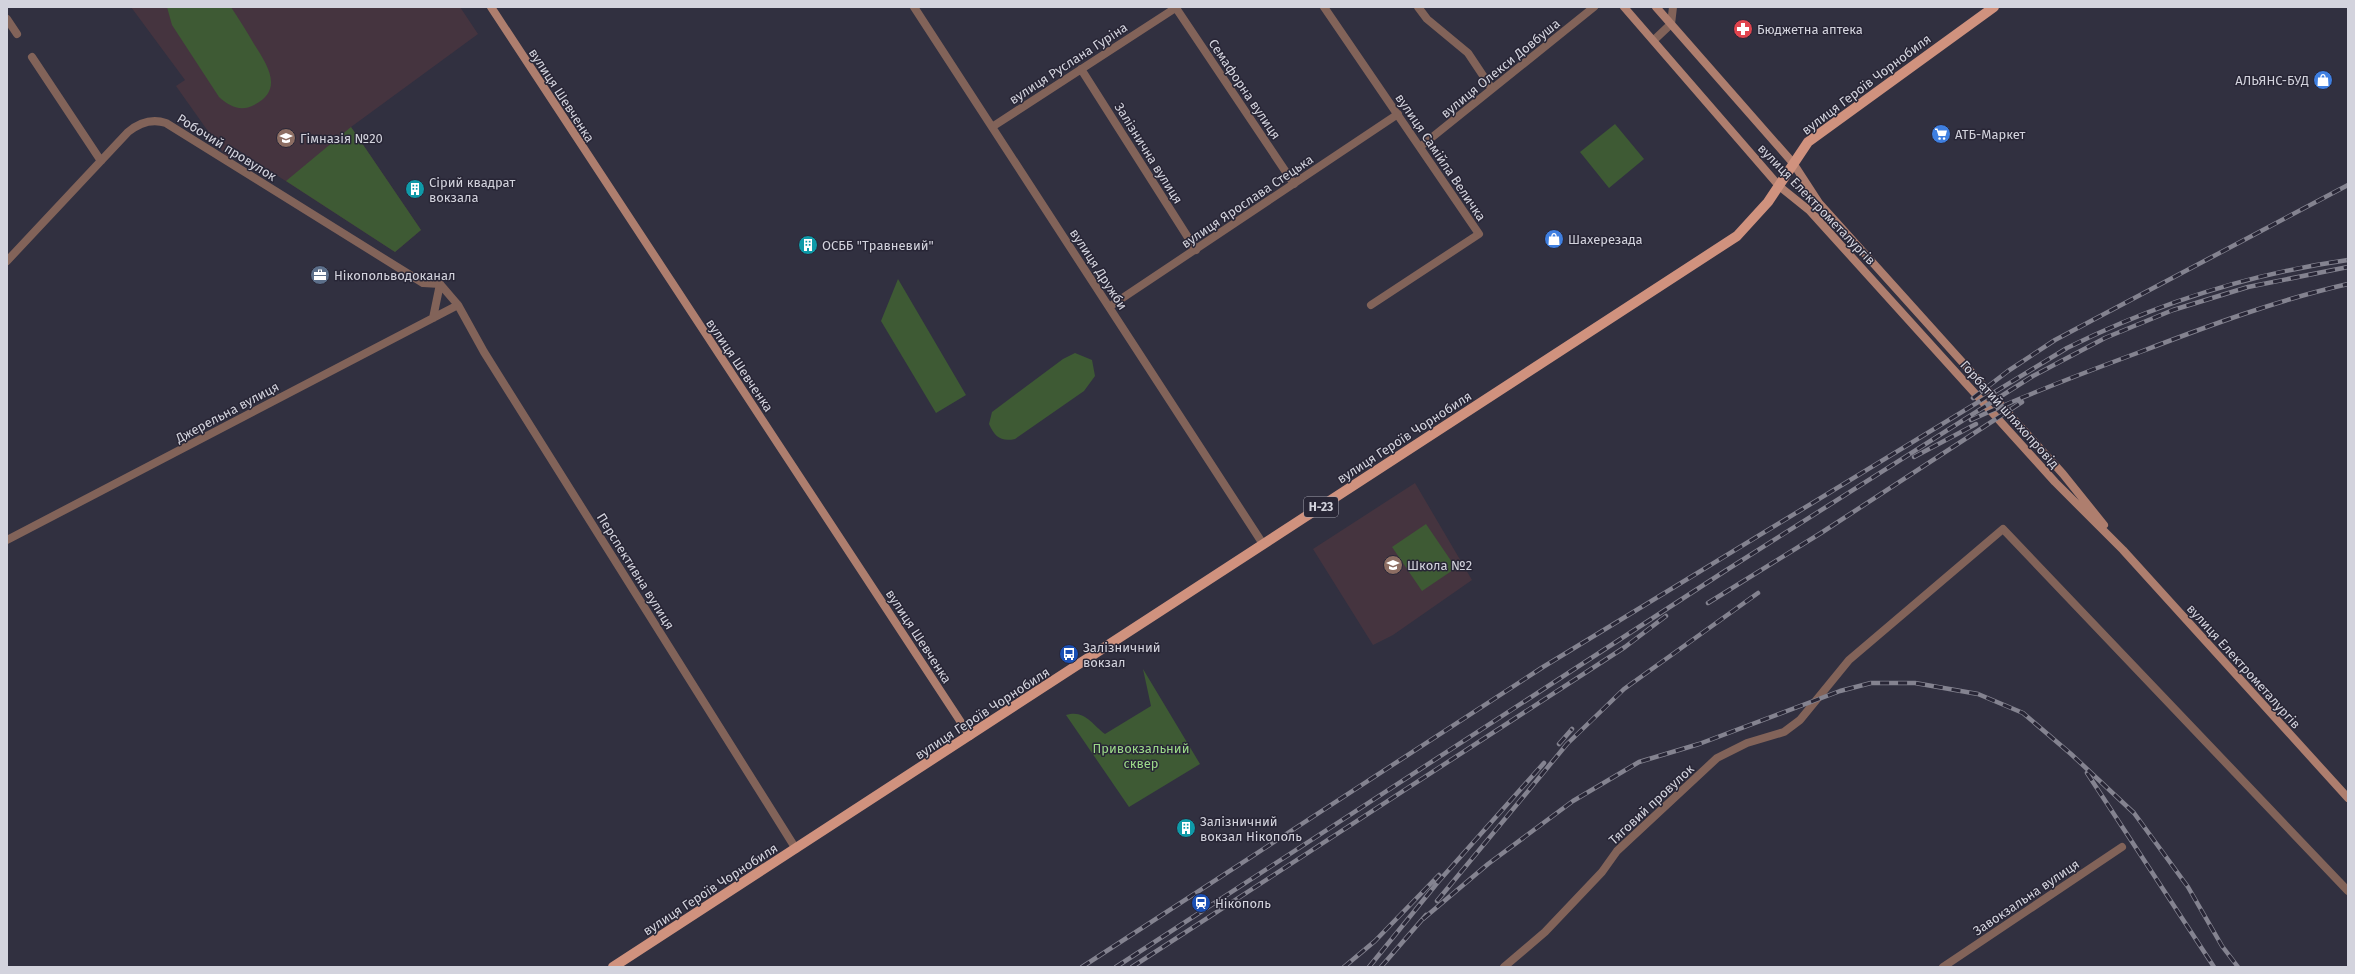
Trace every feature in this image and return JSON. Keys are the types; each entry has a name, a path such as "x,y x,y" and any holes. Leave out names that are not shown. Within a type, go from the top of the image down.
{"main road":[{"name":"вулиця Шевченка","path":"491,7 970,736"},
{"name":"вулиця Електрометалургів","path":"1624,7 1779,186 1810,211 1948,363"},
{"name":"вулиця Електрометалургів","path":"1656,7 1793,163 1819,203 1957,356"},
{"name":"вулиця Героїв Чорнобиля","path":"613,967 1737,236 1753,220 1779,186 1808,142 1823,129 1994,7"},
{"name":"Горбатий шляхопровід","path":"1957,356 2063,474 2123,550"},
{"name":"Горбатий шляхопровід","path":"1948,363 2055,482 2123,550"},
{"name":"вулиця Електрометалургів","path":"2123,550 2348,798"}],"street":[{"name":"вулиця Дружби","path":"914,7 1263,544"},
{"name":"вулиця Руслана Гуріна","path":"992,127 1176,7"},
{"name":"Семафорна вулиця","path":"1176,7 1294,184"},
{"name":"вулиця Самійла Величка","path":"1324,7 1479,234 1371,305"},
{"path":"1418,7 1427,19 1468,53 1492,89"},
{"name":"вулиця Олекси Довбуша","path":"1420,147 1594,7"},
{"path":"1654,40 1671,24 1673,7"},
{"path":"7,19 17,34"},
{"path":"32,57 101,161"},
{"name":"Залізнична вулиця","path":"1081,69 1196,250"},
{"name":"вулиця Ярослава Стецька","path":"1109,307 1398,114"},
{"name":"Робочий провулок","path":"7,261 138,124 159,120 423,283 440,284"},
{"path":"440,284 458,305"},
{"path":"433,318 440,284"},
{"name":"Джерельна вулиця","path":"7,540 458,305"},
{"name":"Перспективна вулиця","path":"458,305 484,352 796,849"},
{"name":"Тяговий провулок","path":"1504,967 1545,932 1602,872 1617,851 1717,758 1747,743 1784,732 1800,720 1849,660 2004,529 2348,891"},
{"name":"Завокзальна вулиця","path":"1943,967 2122,847"}],"shaded area":[{"name":"Гімназія №20","path":"131,7 460,7 478,34 351,127 421,230 395,252 238,150 227,158 176,86 185,80"},
{"name":"Школа №2","path":"1415,483 1472,580 1393,635 1373,645 1313,549"}],"green space":[{"path":"167,7 231,7 259,52 271,78 271,86 268,93 262,100 247,108 238,108 226,103 219,97 172,25"},
{"path":"1615,124 1644,159 1609,188 1580,152"},
{"path":"351,127 421,230 395,252 286,181"},
{"path":"898,279 966,395 936,413 881,321"},
{"path":"1075,353 1092,360 1095,376 1084,391 1015,439 1006,440 999,438 989,424 992,412 1063,359"},
{"path":"1426,524 1456,568 1422,591 1392,547"},
{"name":"Привокзальний сквер","path":"1143,669 1200,764 1129,807 1066,715 1078,714 1083,716 1105,734 1151,706"}],"railway":[{"path":"1973,398 2008,371 2055,340 2348,185"},
{"path":"1082,967 1543,667 2067,348 2135,317 2204,292 2275,273 2348,260"},
{"path":"1116,967 1725,571 2033,376 2105,338 2173,310 2248,287 2348,267"},
{"path":"1971,420 2055,384 2217,323 2321,290 2348,284"},
{"path":"1708,603 1821,533 2022,402"},
{"path":"1914,457 1976,424"},
{"path":"1437,901 1567,744 1624,689 1758,593"},
{"path":"1132,967 1625,647 1666,616"},
{"path":"1423,919 1488,864 1573,801 1639,762 1699,744 1840,691 1871,683 1915,683 1978,694 2023,713 2071,754 2134,813 2188,887 2222,946 2238,967"},
{"path":"1559,744 1572,729"},
{"path":"1369,967 1438,882 1544,763"},
{"path":"2087,773 2214,967"},
{"path":"1344,967 1375,941 1439,875"},
{"path":"1381,967 1426,915"}],"place":[{"name":"Бюджетна аптека","path":"1743,29"},
{"name":"АЛЬЯНС-БУД","path":"2323,80"},
{"name":"АТБ-Маркет","path":"1941,134"},
{"name":"Гімназія №20","path":"286,138"},
{"name":"Сірий квадрат вокзала","path":"415,189"},
{"name":"Шахерезада","path":"1554,239"},
{"name":"ОСББ \"Травневий\"","path":"808,245"},
{"name":"Нікопольводоканал","path":"320,275"},
{"name":"Школа №2","path":"1393,565"},
{"name":"Залізничний вокзал","path":"1069,654"},
{"name":"Залізничний вокзал Нікополь","path":"1186,828"},
{"name":"Нікополь","path":"1201,903"}]}
